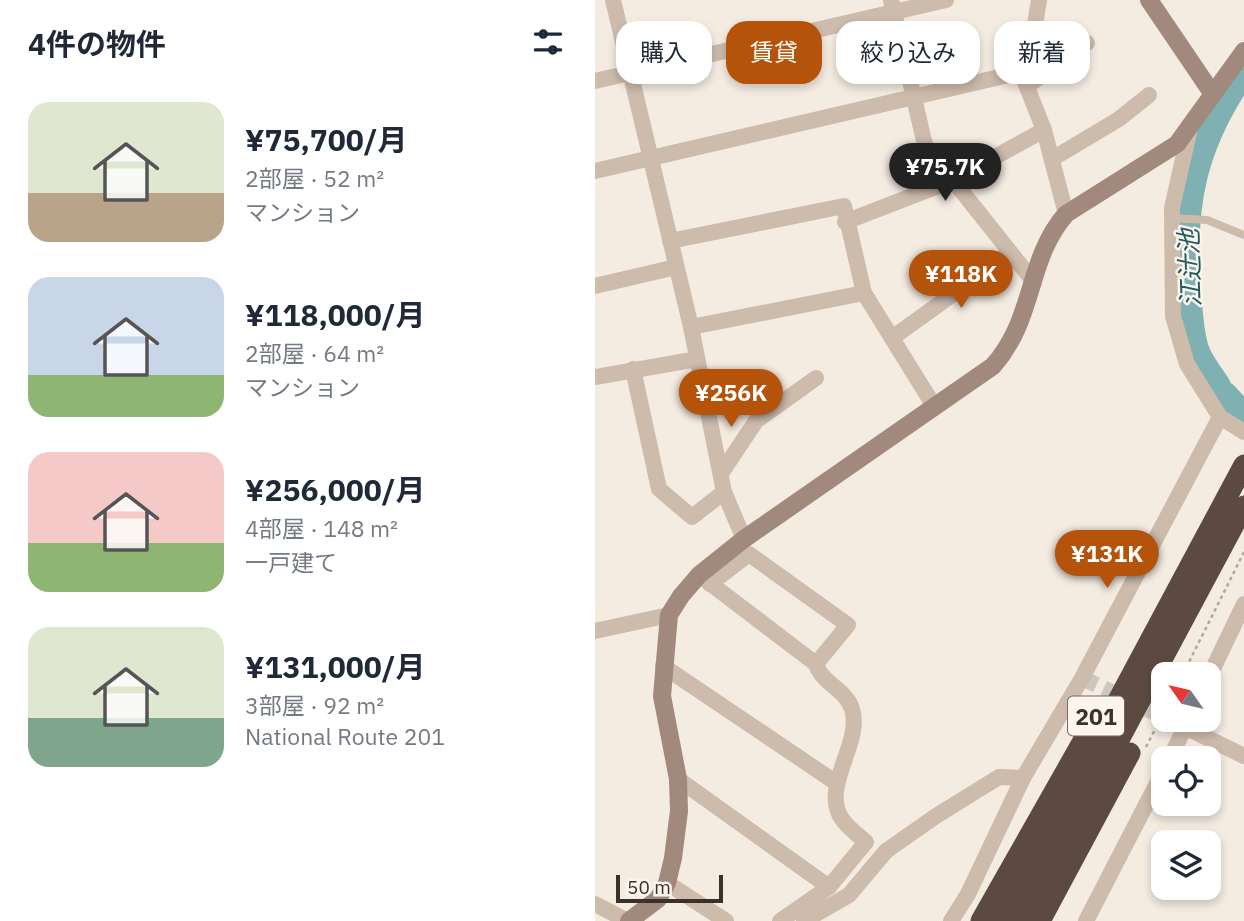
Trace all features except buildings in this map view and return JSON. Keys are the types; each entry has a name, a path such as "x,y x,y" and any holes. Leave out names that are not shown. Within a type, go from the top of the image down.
{"highway":[{"name":"201","path":"1000,921 1244,465"},
{"name":"201","path":"1022,921 1244,506"},
{"name":"201","path":"981,921 1168,587 1217,516"},
{"name":"201","path":"1176,662 1216,584 1226,540"},
{"name":"201","path":"1039,921 1151,710"}],"street":[{"path":"613,0 618,21"},
{"path":"712,53 893,7 946,0"},
{"path":"1036,21 1039,0"},
{"path":"1149,0 1212,93"},
{"path":"893,7 925,145 1034,282"},
{"path":"595,631 669,615 744,539 993,366 1009,347 1019,329 1044,247 1066,214 1157,160 1177,144 1244,51"},
{"path":"595,81 616,76"},
{"path":"595,171 912,95 994,83"},
{"path":"634,84 691,327 724,492 744,539"},
{"path":"1026,84 1044,130 1066,214"},
{"path":"1052,159 1119,119 1149,95"},
{"path":"1190,128 1172,218 1173,316 1187,364 1220,417 1244,432"},
{"path":"845,222 951,181 1044,130"},
{"path":"670,241 844,206 845,222 864,293 934,405"},
{"path":"892,338 1010,253"},
{"path":"595,286 676,267"},
{"path":"691,327 864,293"},
{"path":"595,377 697,359"},
{"path":"633,369 659,489 692,517 724,492"},
{"path":"722,472 756,421 816,378"},
{"path":"951,921 968,894 1023,778 1082,678 1220,417"},
{"path":"704,579 749,554 848,625 816,664"},
{"path":"704,579 816,664 820,677 846,697 853,710 846,761 835,782 841,818 866,842 829,887 780,921"},
{"path":"1216,662 1244,604"},
{"path":"595,904 629,921 658,899 667,883 680,811 678,779 662,696 669,615"},
{"path":"663,666 835,782"},
{"path":"1202,732 1244,757"},
{"path":"804,921 849,895 886,851 936,816 999,777 1023,778"},
{"path":"678,779 829,887"},
{"path":"1086,921 1151,794"},
{"path":"667,883 726,921"}],"lane":[{"path":"1172,218 1207,220 1244,235"}],"path":[{"path":"1189,662 1244,552"}],"waterway":[{"name":"江辻池","path":"1218,386 1200,359 1192,335 1186,260 1189,203 1202,150 1213,124 1244,72"},
{"name":"江辻池","path":"1225,395 1241,412"}],"tunnel":[{"path":"1082,678 1151,711"}]}
